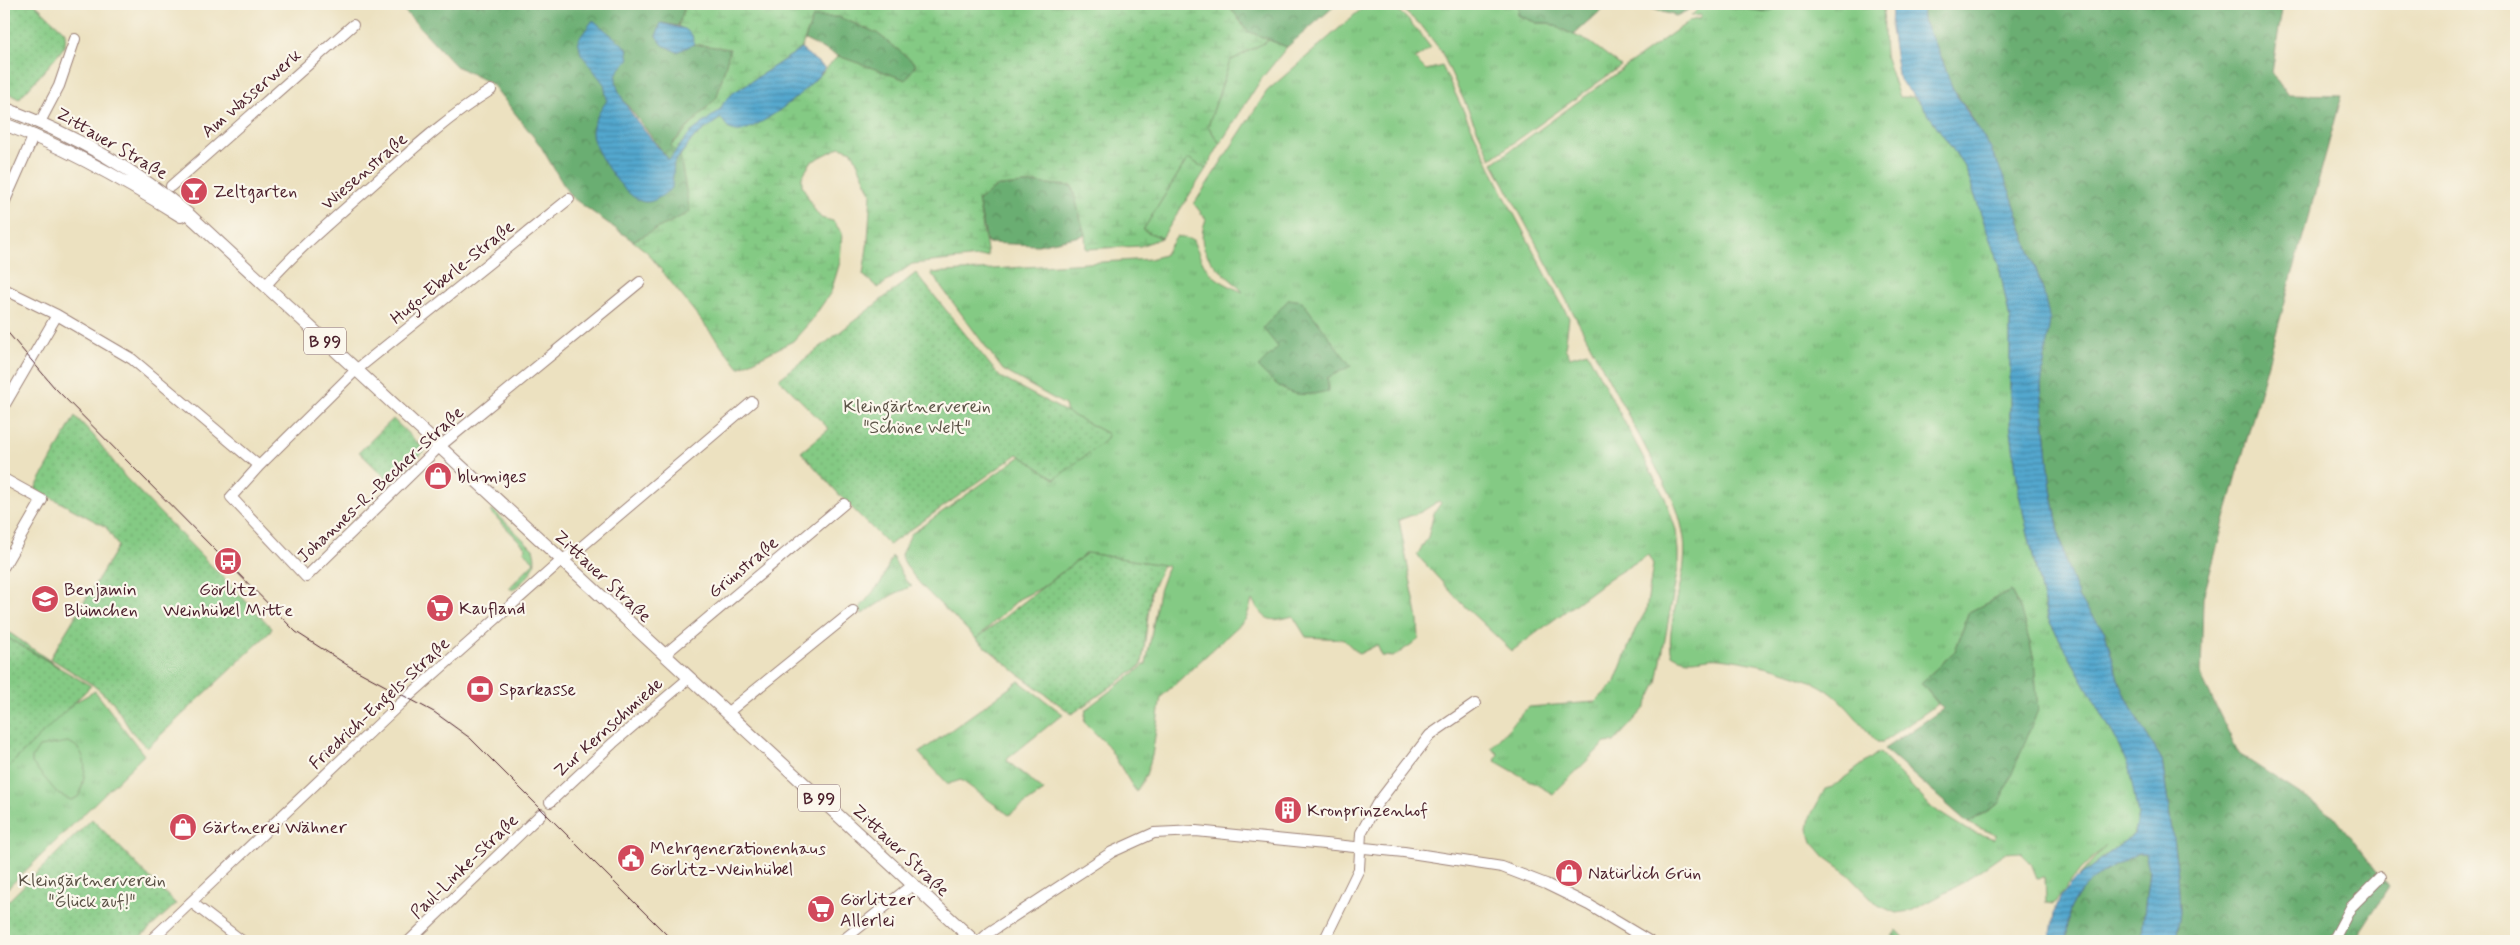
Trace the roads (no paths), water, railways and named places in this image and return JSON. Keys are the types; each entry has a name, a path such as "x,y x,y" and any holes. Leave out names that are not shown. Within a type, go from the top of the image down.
{"main road":[{"name":"Zittauer Straße","path":"4,108 80,141 135,173 164,193 974,941"},
{"name":"Zittauer Straße","path":"34,135 40,122"},
{"name":"Zittauer Straße","path":"4,124 34,135 132,185 210,234"}],"street":[{"name":"Am Wasserwerk","path":"171,186 353,25"},
{"path":"40,122 59,86 75,39"},
{"name":"Wiesenstraße","path":"266,286 281,268 381,177 464,107 491,90"},
{"path":"4,203 34,135"},
{"name":"Hugo-Eberle-Straße","path":"356,370 569,199"},
{"name":"Johannes-R.-Becher-Straße","path":"356,370 259,466 232,497 306,577 439,447 640,282"},
{"path":"4,288 57,315 132,359 259,466"},
{"path":"4,406 57,315"},
{"name":"Friedrich-Engels-Straße","path":"150,941 400,704 561,561 580,548 752,402"},
{"path":"4,479 42,500 4,566"},
{"name":"Grünstraße","path":"664,655 844,504"},
{"path":"727,713 853,611"},
{"name":"Zur Kernschmiede","path":"550,802 613,743 688,678"},
{"path":"1324,941 1359,869 1361,832 1377,804 1430,735 1475,704"},
{"name":"Paul-Linke-Straße","path":"409,941 541,814"},
{"path":"980,941 990,932 1112,852 1154,833 1196,831 1404,852 1502,867 1546,884 1589,904 1649,941"},
{"path":"2332,941 2351,908 2381,878"},
{"path":"842,941 912,885"},
{"path":"191,902 242,941"}],"water":[{"path":"1892,4 1922,4 1923,20 1942,59 1952,88 1991,149 2010,192 2043,290 2050,320 2041,387 2051,489 2060,537 2065,560 2079,599 2105,632 2118,679 2136,717 2162,760 2178,874 2180,911 2176,941 2141,941 2149,870 2145,853 2138,853 2098,876 2081,891 2070,910 2066,941 2050,941 2054,913 2061,896 2077,878 2134,834 2138,815 2129,769 2117,741 2047,617 2019,494 2010,422 2010,320 1999,266 1965,167 1922,105 1899,80 1891,29"},
{"path":"593,20 627,48 629,60 617,73 617,88 637,121 669,160 690,133 720,110 724,102 733,93 801,49 825,68 809,86 787,105 763,121 738,131 729,129 721,118 694,137 674,163 672,188 657,199 646,202 638,200 621,185 604,162 593,140 594,123 607,100 604,84 581,54 578,40"},
{"path":"661,23 685,29 692,35 694,44 677,52 663,45 656,36"}],"tram line":[{"path":"4,328 54,387 296,632 352,668 434,712 470,738 673,941"}],"place":[{"name":"Zeltgarten","path":"194,191"},
{"name":"blumiges","path":"438,476"},
{"name":"Görlitz Weinhübel Mitte","path":"228,561"},
{"name":"Benjamin Blümchen","path":"45,599"},
{"name":"Kaufland","path":"440,608"},
{"name":"Sparkasse","path":"480,689"},
{"name":"Kronprinzenhof","path":"1288,810"},
{"name":"Gärtnerei Wähner","path":"183,827"},
{"name":"Mehrgenerationenhaus Görlitz-Weinhübel","path":"631,858"},
{"name":"Natürlich Grün","path":"1569,873"},
{"name":"Görlitzer Allerlei","path":"821,909"}],"park label":[{"name":"Kleingärtnerverein \"Schöne Welt\"","path":"917,416"},
{"name":"Kleingärtnerverein \"Glück auf!\"","path":"92,890"}]}
